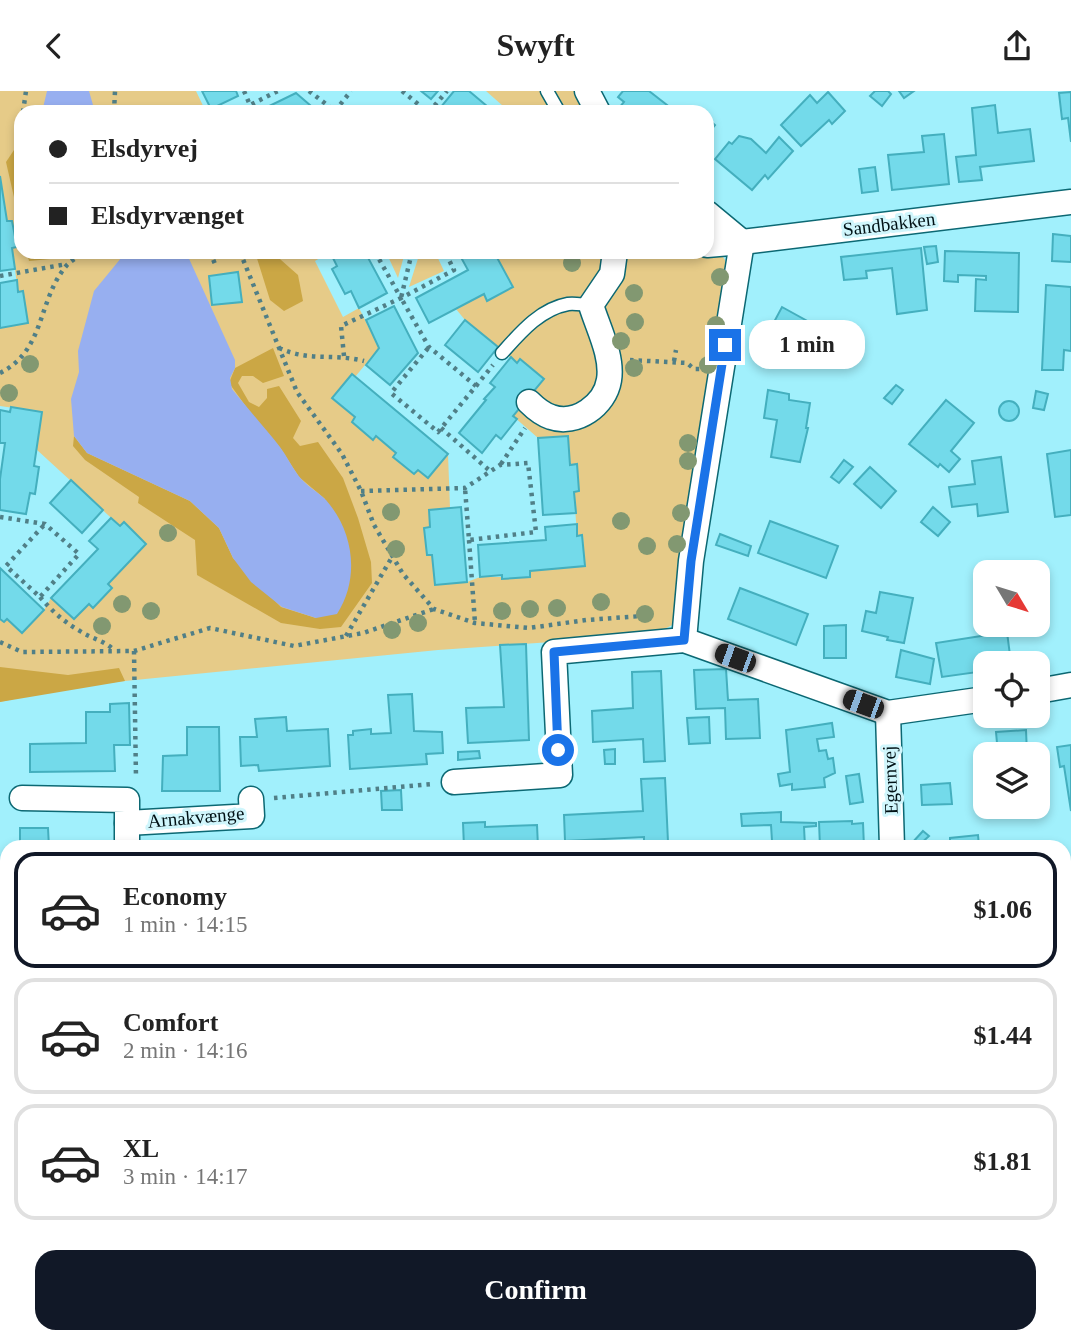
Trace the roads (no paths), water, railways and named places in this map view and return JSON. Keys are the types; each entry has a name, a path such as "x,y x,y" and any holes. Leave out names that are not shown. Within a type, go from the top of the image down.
{"street":[{"name":"Sandbakken","path":"714,244 1071,201"},
{"path":"684,640 691,561 742,242 714,219"},
{"path":"533,406 553,418 576,419 599,403 609,381 608,359 591,305 612,274 618,259"},
{"path":"454,782 560,775 554,652 684,640 888,713 973,701"},
{"path":"1050,689 1071,685"},
{"name":"Egernvej","path":"888,713 892,840"},
{"name":"Arnakvænge","path":"22,798 127,823 252,816 260,799"}],"lane":[{"path":"502,353 524,328 546,312 569,304 591,305"}],"water":[{"path":"47,91 89,91 93,105 44,105"},
{"path":"120,259 189,259 235,360 235,368 230,378 232,389 280,447 301,479 326,500 343,526 351,555 351,571 349,585 337,614 316,618 282,607 251,582 233,558 219,528 190,501 87,453 74,436 71,399 79,372 78,351 94,291"}]}
